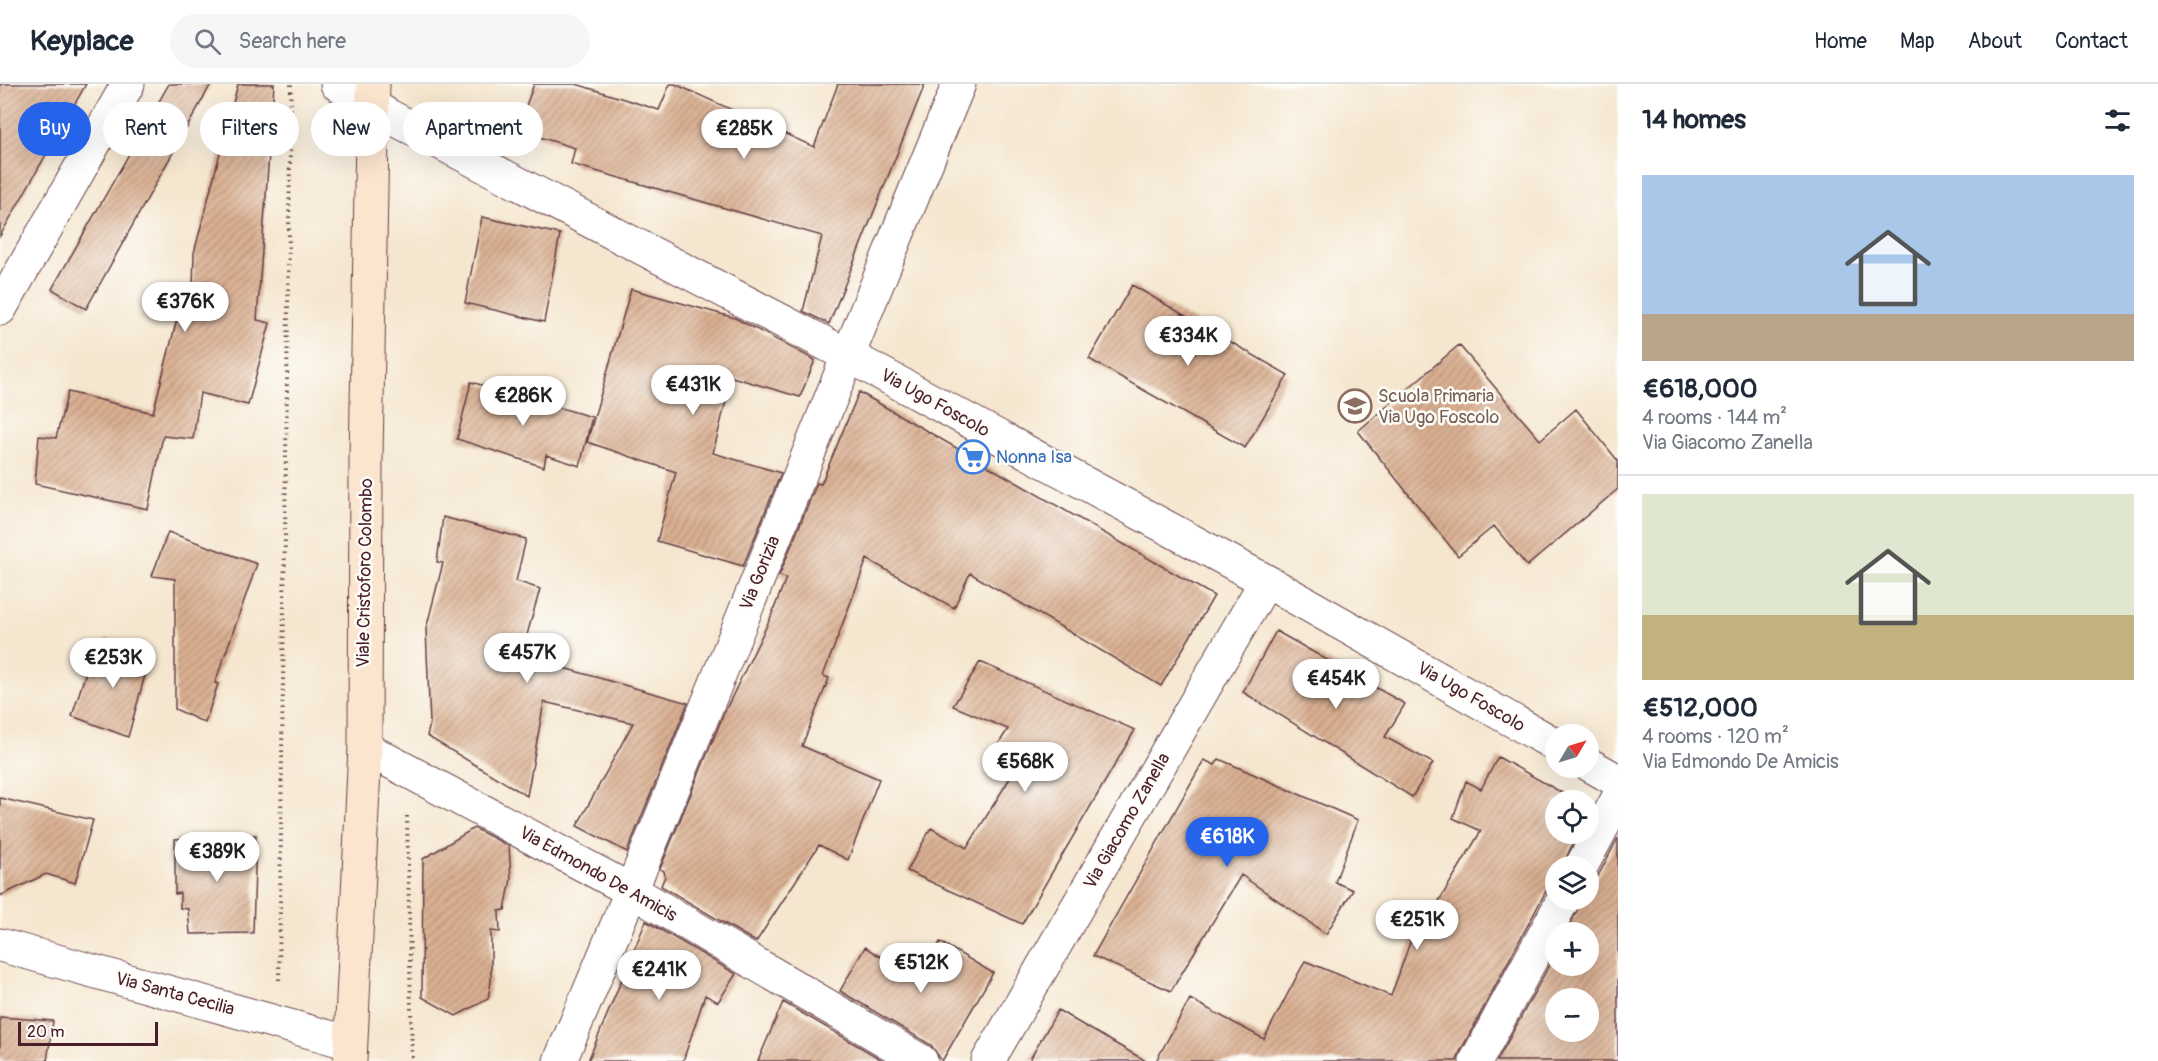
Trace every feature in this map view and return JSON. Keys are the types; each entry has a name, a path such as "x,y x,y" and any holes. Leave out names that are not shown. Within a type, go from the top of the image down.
{"main road":[{"name":"Viale Cristoforo Colombo","path":"350,1052 365,748 363,689 372,95"}],"street":[{"path":"0,309 128,84"},
{"name":"Via Ugo Foscolo","path":"337,84 372,95 1266,581 1545,740"},
{"name":"Via Gorizia","path":"560,1061 632,891 847,355 959,84"},
{"name":"Via Giacomo Zanella","path":"988,1061 1266,581"},
{"name":"Via Edmondo De Amicis","path":"365,748 632,891 921,1061"},
{"path":"1599,770 1618,781"},
{"path":"1587,856 1618,798"},
{"path":"1476,1061 1558,910"},
{"name":"Via Santa Cecilia","path":"0,945 278,1023 350,1052"}],"path":[{"path":"278,1023 291,84"},
{"path":"406,808 412,1061"}],"building":[{"path":"0,84 86,84 76,102 18,102 18,156 45,156 0,236"},
{"path":"169,84 211,84 188,125 188,102 159,102"},
{"path":"238,84 274,84 273,102 233,102"},
{"path":"534,84 576,84 659,110 670,84 675,84 814,147 838,84 925,84 829,324 803,311 822,236 571,164 575,148 543,138 543,102 527,102"},
{"path":"128,156 171,156 86,309 52,289"},
{"path":"219,156 269,156 257,320 270,323 248,405 200,393 193,439 163,436 148,509 35,484 39,436 56,438 68,392 153,413 179,311 192,319 194,253"},
{"path":"482,217 560,234 544,322 465,303"},
{"path":"1132,285 1288,375 1245,448 1089,359"},
{"path":"631,289 735,318 815,360 800,397 732,377 713,453 781,473 743,566 657,541 676,472 587,442"},
{"path":"1459,345 1540,440 1576,409 1618,461 1618,489 1527,566 1494,526 1458,556 1358,431"},
{"path":"471,382 592,417 580,466 546,455 544,467 457,439"},
{"path":"859,392 1214,596 1161,686 970,573 954,608 867,559 823,676 829,678 802,746 879,779 848,860 819,845 756,942 661,886 665,876 664,871 660,869 724,713 770,619 786,578 779,576 817,483 821,484"},
{"path":"443,517 526,539 516,581 540,589 521,656 688,703 627,852 577,826 633,723 544,702 527,796 427,736 430,724 426,629 443,563 437,562"},
{"path":"168,532 257,564 215,683 218,684 205,723 175,709 175,579 152,576"},
{"path":"1276,631 1405,704 1385,737 1433,763 1412,797 1243,692"},
{"path":"106,638 150,657 128,737 72,716 86,672 93,674"},
{"path":"980,662 1135,730 1022,924 907,871 931,828 967,848 1010,778 985,765 1008,729 953,706"},
{"path":"1498,757 1557,790 1545,790 1545,844 1572,844 1567,856 1545,856 1545,893 1457,1061 1156,1061 1190,999 1264,1039 1305,961 1391,996 1419,917 1427,921 1481,831 1453,818 1466,781 1481,789"},
{"path":"1219,759 1358,820 1335,882 1353,890 1326,934 1241,875 1171,991 1093,956 1204,760 1215,765"},
{"path":"0,798 93,820 75,883 46,874 0,896"},
{"path":"474,828 509,846 511,879 505,910 499,911 500,932 491,931 491,982 488,999 456,1016 422,997 423,859"},
{"path":"256,835 253,933 190,934 188,909 180,908 180,893 175,894 175,839"},
{"path":"1618,838 1618,1061 1497,1061 1545,973 1545,976 1599,976 1599,922 1571,922 1577,910 1599,910 1599,874"},
{"path":"646,921 736,974 718,1002 705,995 683,1061 588,1061"},
{"path":"940,942 993,973 942,1061 931,1045 840,991 865,947 919,981"},
{"path":"783,1002 884,1061 758,1061"},
{"path":"1058,1010 1076,1021 1146,1061 1029,1061"},
{"path":"0,1017 53,1021 47,1061 0,1061"}],"place":[{"name":"Scuola Primaria Via Ugo Foscolo","path":"1355,406"},
{"name":"Nonna Isa","path":"973,457"}]}
